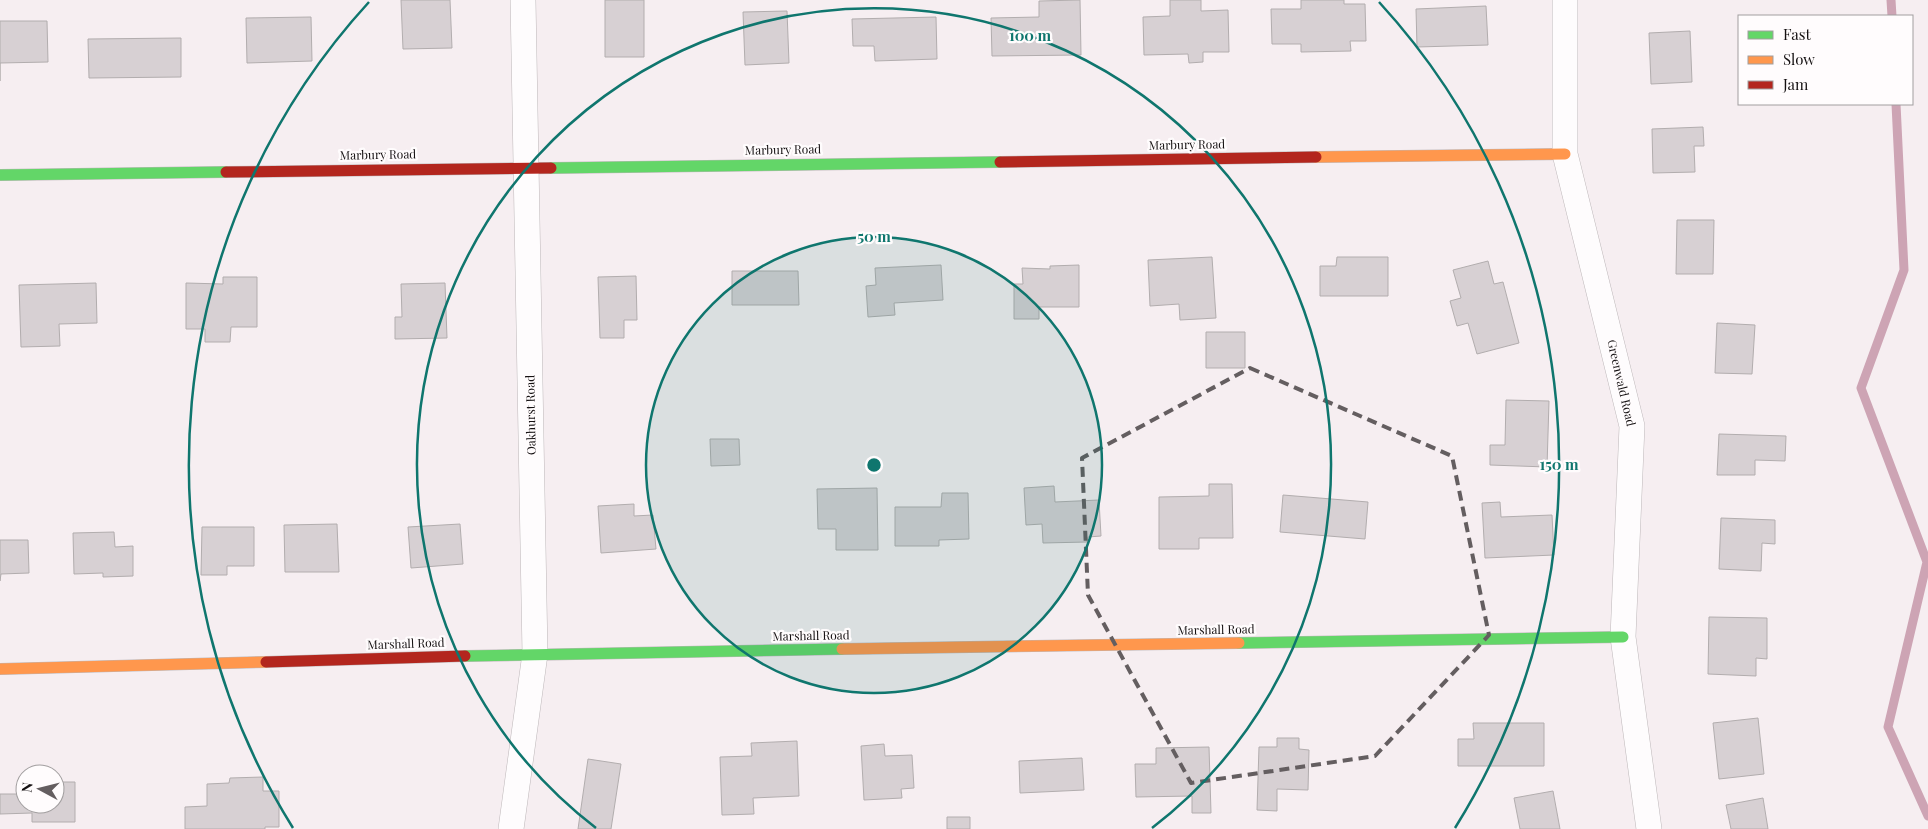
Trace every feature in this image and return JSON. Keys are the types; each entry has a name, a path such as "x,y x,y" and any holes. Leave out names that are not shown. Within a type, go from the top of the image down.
{"street":[{"name":"Oakhurst Road","path":"511,829 535,654 524,0"},
{"name":"Greenwald Road","path":"1565,0 1565,154 1632,426 1623,637 1649,829"},
{"name":"Marbury Road","path":"0,175 527,166 1565,154"},
{"name":"Marshall Road","path":"0,669 535,654 1623,637"}],"highlighted area":[{"path":"1250,368 1452,456 1489,635 1375,756 1191,783 1088,595 1082,458"}],"building":[{"path":"401,0 450,0 452,48 403,49"},
{"path":"605,0 644,0 644,57 605,57"},
{"path":"1080,0 1081,55 992,56 991,18 1039,17 1039,1"},
{"path":"1170,0 1201,0 1201,11 1228,10 1229,52 1203,52 1203,62 1189,63 1188,54 1144,55 1143,17 1170,16"},
{"path":"1301,0 1344,0 1344,4 1365,4 1366,41 1350,41 1351,51 1301,52 1301,44 1272,44 1271,9 1301,9"},
{"path":"1486,6 1488,45 1417,47 1416,9"},
{"path":"787,11 789,63 745,65 743,12"},
{"path":"311,17 312,61 247,63 246,18"},
{"path":"936,17 937,59 875,61 874,46 853,46 852,19"},
{"path":"0,21 47,21 48,62 0,63"},
{"path":"1690,31 1692,82 1651,84 1649,33"},
{"path":"181,38 181,77 89,78 88,39"},
{"path":"1703,127 1704,146 1694,146 1695,172 1653,173 1652,129"},
{"path":"1677,220 1714,220 1713,274 1676,274"},
{"path":"1212,257 1216,318 1180,320 1179,304 1150,306 1148,260"},
{"path":"1337,257 1388,257 1388,296 1320,296 1320,266 1336,266"},
{"path":"1488,261 1494,284 1503,282 1519,343 1477,354 1468,323 1457,326 1450,301 1461,298 1453,270"},
{"path":"941,265 943,300 894,303 895,315 868,317 866,286 876,285 875,268"},
{"path":"1079,265 1079,307 1039,307 1039,319 1014,319 1014,284 1023,284 1022,268 1050,269 1050,266"},
{"path":"732,271 798,271 799,305 732,305"},
{"path":"636,276 637,320 624,320 624,338 600,338 598,277"},
{"path":"223,277 257,277 257,327 231,327 230,342 205,342 205,329 186,329 186,283 223,284"},
{"path":"96,283 97,323 59,324 60,346 21,347 19,285"},
{"path":"445,283 447,338 395,339 395,317 402,317 401,284"},
{"path":"1717,323 1755,325 1752,374 1715,373"},
{"path":"1206,332 1245,332 1245,368 1206,368"},
{"path":"1506,400 1549,401 1547,467 1490,465 1490,445 1505,445"},
{"path":"1719,434 1786,436 1785,461 1755,460 1755,475 1717,475"},
{"path":"710,439 739,439 740,465 711,466"},
{"path":"1209,484 1232,484 1233,538 1199,538 1199,549 1159,549 1159,497 1209,496"},
{"path":"1054,486 1055,502 1099,500 1101,536 1088,537 1087,542 1043,543 1042,524 1026,525 1024,488"},
{"path":"877,488 878,550 836,550 836,529 818,529 817,489"},
{"path":"942,493 968,493 969,539 939,540 939,546 895,546 895,507 941,507"},
{"path":"1283,495 1368,502 1365,539 1280,532"},
{"path":"1500,502 1501,517 1552,515 1554,555 1485,558 1482,503"},
{"path":"634,504 634,516 653,515 656,549 601,553 598,506"},
{"path":"1721,518 1775,520 1775,544 1762,543 1761,571 1719,569"},
{"path":"337,524 339,572 285,572 284,525"},
{"path":"460,524 463,564 411,568 408,527"},
{"path":"202,527 254,527 254,566 227,566 227,575 201,575"},
{"path":"114,532 115,547 133,546 133,576 103,577 103,573 74,574 73,533"},
{"path":"0,540 28,540 29,573 1,574 0,581"},
{"path":"1709,617 1767,618 1767,659 1756,658 1756,676 1708,674"},
{"path":"1758,718 1764,774 1719,779 1713,723"},
{"path":"1473,723 1544,723 1544,766 1458,766 1458,739 1474,739"},
{"path":"1277,738 1299,738 1299,749 1309,750 1308,790 1277,789 1277,811 1257,810 1259,747 1277,747"},
{"path":"797,741 799,796 753,798 754,814 722,815 720,757 752,756 751,743"},
{"path":"884,744 885,756 912,755 914,788 901,789 902,798 864,800 861,746"},
{"path":"1209,747 1211,813 1192,813 1192,796 1136,797 1135,764 1156,764 1156,748"},
{"path":"1082,758 1084,790 1020,793 1019,761"},
{"path":"588,759 621,764 611,829 578,829"},
{"path":"263,777 263,791 279,791 279,827 265,827 265,829 185,829 185,807 207,806 207,784 229,783 230,778"},
{"path":"65,782 75,782 75,822 32,822 32,814 65,814"},
{"path":"1553,791 1560,829 1520,829 1514,798"},
{"path":"0,794 15,794 15,814 0,814"},
{"path":"1763,798 1768,829 1731,829 1726,805"},
{"path":"947,817 970,817 970,829 947,829"}],"waterway":[{"path":"1891,0 1892,15"},
{"path":"1896,105 1904,270 1861,388 1927,562 1888,727 1928,816"}],"traffic: fast":[{"path":"551,168 1000,162"},
{"path":"0,175 226,172"},
{"path":"1239,643 1623,637"},
{"path":"465,656 842,649"}],"traffic: slow":[{"path":"1316,157 1565,154"},
{"path":"842,649 1239,643"},
{"path":"0,669 266,662"}],"traffic: jam":[{"path":"1000,162 1316,157"},
{"path":"226,172 551,168"},
{"path":"266,662 465,656"}]}
